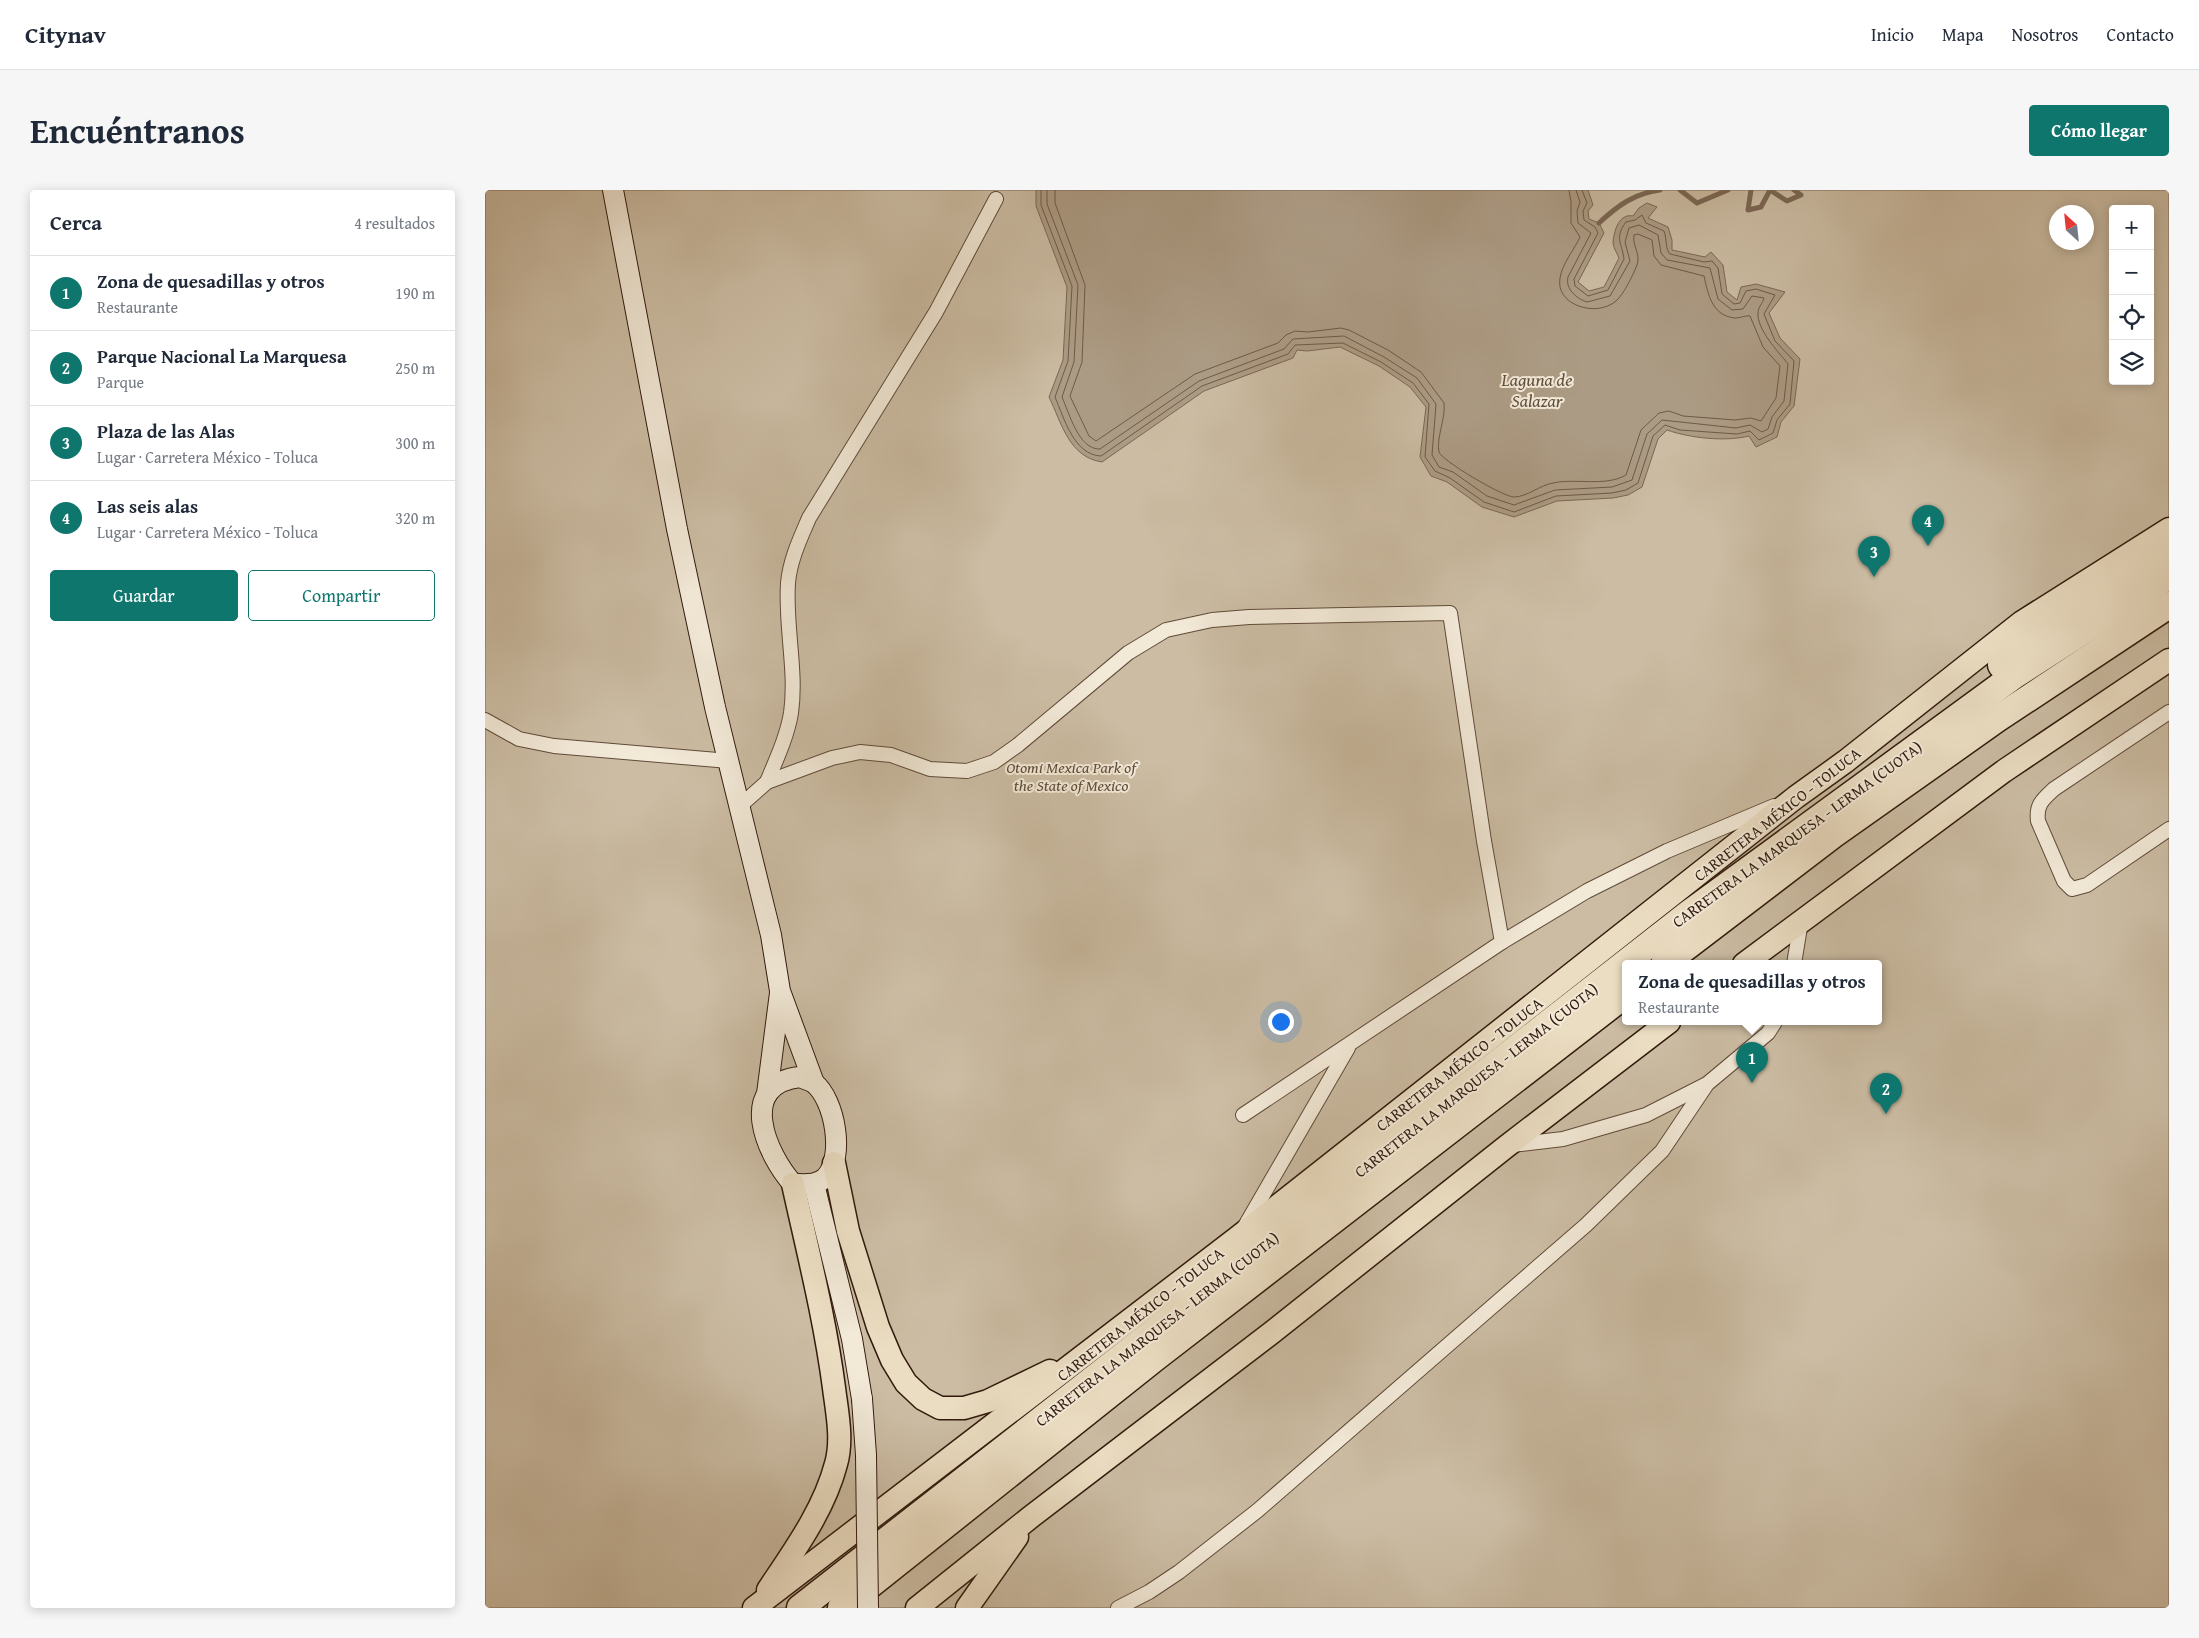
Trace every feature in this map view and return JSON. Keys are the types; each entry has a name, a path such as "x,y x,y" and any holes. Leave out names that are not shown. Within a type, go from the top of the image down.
{"highway":[{"path":"1688,914 1759,845 2029,644 2169,549"},
{"name":"CARRETERA LA MARQUESA - LERMA (CUOTA)","path":"1629,960 1688,914 2015,675 2169,576"},
{"name":"CARRETERA LA MARQUESA - LERMA (CUOTA)","path":"1670,960 1833,835 1997,720 2169,605"},
{"name":"CARRETERA LA MARQUESA - LERMA (CUOTA)","path":"800,1608 1622,966"},
{"name":"CARRETERA LA MARQUESA - LERMA (CUOTA)","path":"841,1608 1155,1358 1622,997"}],"main road":[{"path":"613,190 677,528 715,707 741,805 771,935 780,991 814,1084 826,1100 832,1114 836,1145 834,1163 848,1231 878,1327 892,1360 906,1384 923,1398 940,1408 964,1408 988,1401 1100,1346"},
{"name":"CARRETERA MÉXICO - TOLUCA","path":"756,1606 1100,1346 1795,797 1847,761 2022,622 2169,529"},
{"path":"1749,960 2004,771 2169,660"},
{"path":"780,991 767,1094 762,1111 764,1132 780,1169 803,1184 852,1339 862,1399 866,1455 869,1608"},
{"path":"917,1608 1032,1516 1270,1334 1507,1146 1665,1025"},
{"path":"767,1094 777,1084 787,1079 800,1077 814,1084"},
{"path":"803,1184 826,1177 834,1163"},
{"path":"756,1606 812,1519 837,1463 839,1428 828,1342 803,1184"},
{"path":"967,1608 1032,1516"}],"street":[{"path":"767,782 784,739 791,713 788,582 794,552 809,518 936,312 995,199"},
{"path":"741,805 767,782 833,758 861,752 891,755 930,769 967,771 994,762 1019,745 1128,654 1165,630 1212,620 1249,617 1450,613 1502,942"},
{"path":"2169,712 2053,789 2040,801 2037,810 2038,821 2064,882 2072,889 2087,885 2169,829"},
{"path":"485,720 519,739 554,746 729,761"},
{"path":"1243,1115 1502,942 1587,891 1658,856 1795,797"},
{"path":"1795,960 1801,921"},
{"path":"1507,1146 1563,1139 1646,1115 1707,1084 1768,1033 1773,1025"},
{"path":"1237,1238 1351,1043"},
{"path":"1118,1608 1149,1592 1179,1572 1257,1511 1586,1225 1662,1151 1707,1084"}],"green space":[{"name":"Otomi Mexica Park of the State of Mexico","path":"485,190 2169,190 2169,1608 485,1608"}],"water":[{"name":"Laguna de Salazar","path":"1036,190 1588,190 1593,205 1588,211 1589,219 1599,223 1604,233 1578,282 1589,291 1604,287 1619,258 1613,242 1618,224 1624,217 1633,216 1639,208 1647,203 1657,207 1648,218 1668,227 1672,240 1672,250 1705,257 1711,252 1723,265 1727,292 1737,300 1741,287 1756,284 1785,292 1769,313 1780,338 1800,359 1794,406 1781,422 1777,437 1756,447 1749,436 1729,439 1708,438 1667,430 1658,439 1642,487 1628,495 1613,498 1557,501 1514,517 1482,507 1447,482 1431,476 1420,457 1426,407 1410,387 1379,366 1340,347 1307,351 1297,350 1293,358 1204,391 1102,462 1091,459 1082,454 1068,438 1049,397 1063,360 1067,287 1036,206"}],"waterway":[{"path":"1599,223 1634,197 1660,190"},
{"path":"1680,190 1697,203 1728,190"},
{"path":"1751,190 1748,210 1761,207 1770,190"},
{"path":"1770,190 1787,201 1801,195 1794,190"}],"place":[{"name":"Las seis alas","path":"1928,546"},
{"name":"Plaza de las Alas","path":"1874,577"},
{"name":"Zona de quesadillas y otros","path":"1752,1083"},
{"name":"Parque Nacional La Marquesa","path":"1886,1114"}]}
